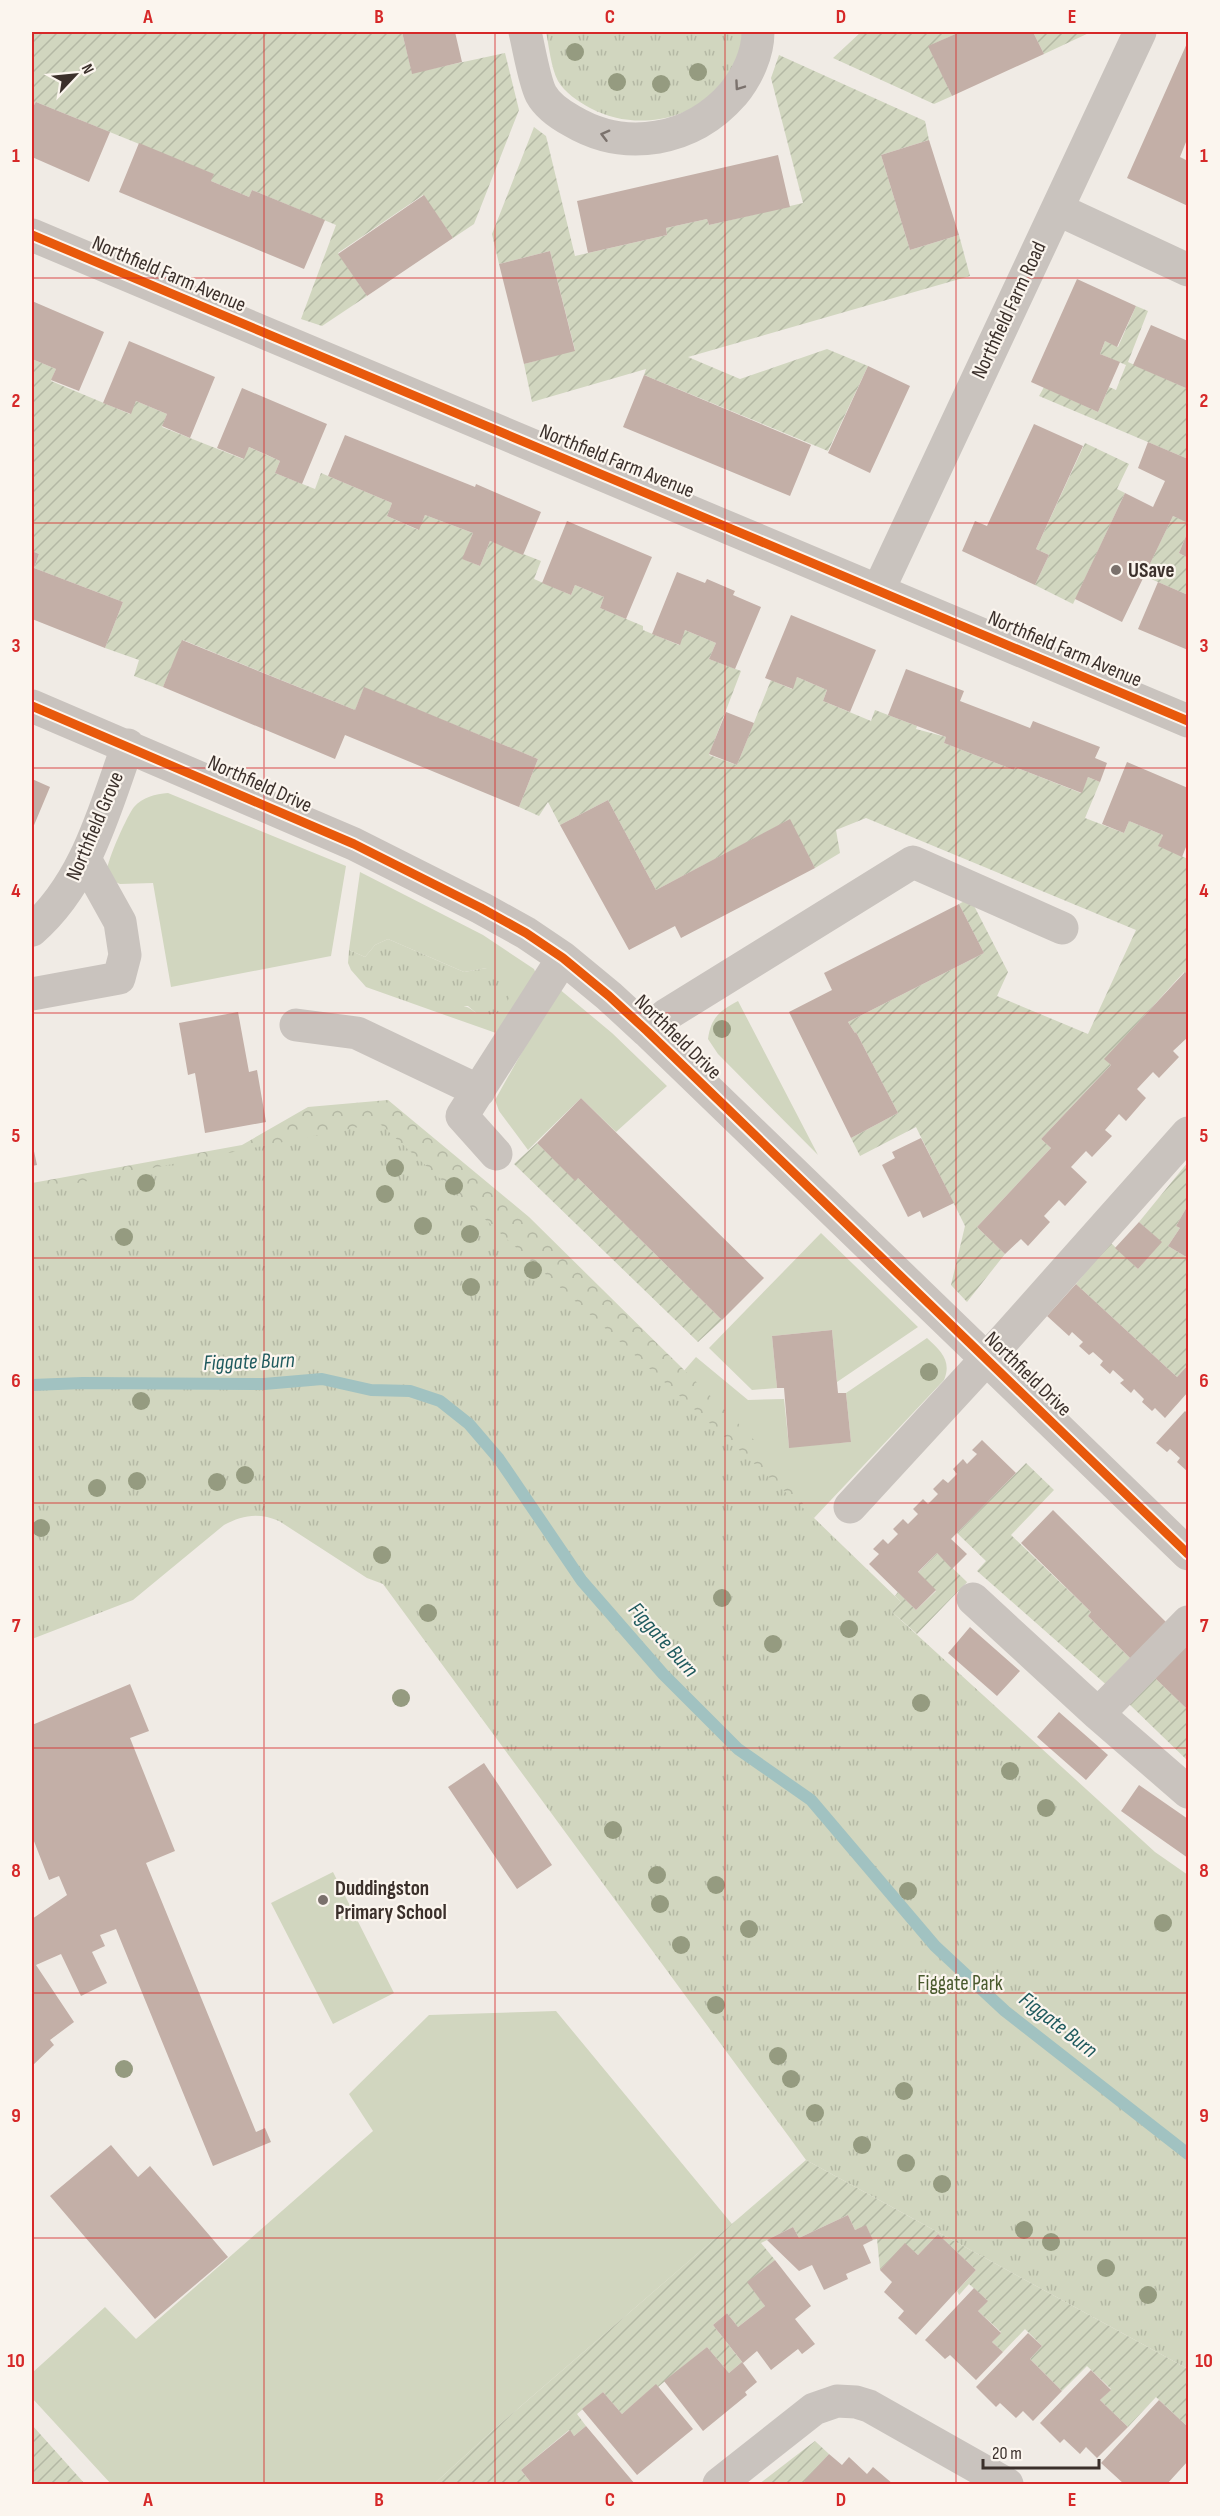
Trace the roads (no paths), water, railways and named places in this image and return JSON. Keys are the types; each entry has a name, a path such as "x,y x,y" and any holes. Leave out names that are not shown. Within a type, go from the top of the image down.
{"street":[{"path":"525,32 541,94 554,108 585,129 626,139 647,139 684,130 708,117 724,104 746,75 755,54 758,32"},
{"name":"Northfield Farm Road","path":"879,589 1140,32"},
{"path":"1057,209 1188,270"},
{"name":"Northfield Farm Avenue","path":"32,235 417,399 879,589 1188,721"},
{"name":"Northfield Drive","path":"32,706 354,844 481,908 526,933 563,958 647,1031 1188,1554"},
{"name":"Northfield Grove","path":"32,930 60,900 85,859 128,746"},
{"path":"32,994 119,978 125,955 120,922 85,859"},
{"name":"Northfield Drive","path":"647,1031 666,1015 913,862 1062,928"},
{"path":"496,1154 462,1116 563,958"},
{"path":"296,1025 357,1032 479,1091"},
{"name":"Northfield Drive","path":"850,1507 1188,1133"},
{"path":"973,1599 1098,1714 1188,1792"},
{"path":"1098,1714 1188,1622"},
{"path":"719,2484 814,2409 824,2404 847,2400 869,2406 1007,2484"}],"waterway":[{"name":"Figgate Burn","path":"32,1385 264,1384 322,1379 371,1390 410,1391 440,1401 469,1424 499,1459 582,1581 663,1674 738,1749 811,1800 935,1946 1005,2011 1188,2154"}],"place":[{"name":"USave","path":"1116,570"},
{"name":"Duddingston Primary School","path":"323,1900"}],"park label":[{"name":"Figgate Park","path":"960,1983"}]}
